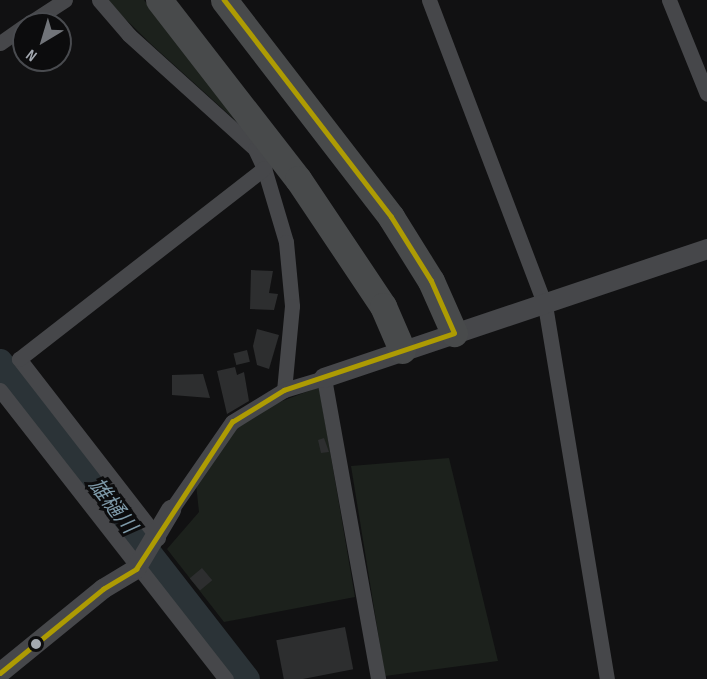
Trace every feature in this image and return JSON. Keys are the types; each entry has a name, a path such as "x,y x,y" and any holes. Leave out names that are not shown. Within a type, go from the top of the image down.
{"highway":[{"path":"159,0 305,188 383,306 402,350"},
{"path":"224,0 391,217 432,281 454,333"}],"street":[{"path":"46,12 64,0"},
{"path":"99,0 129,35 247,141 264,168 286,242 292,306 284,390"},
{"path":"429,0 545,305 607,679"},
{"path":"669,0 707,94"},
{"path":"157,541 19,359 264,168"},
{"path":"0,673 103,589 139,566 157,541 171,510 232,422 284,390 545,305 707,249"},
{"path":"324,378 378,679"},
{"path":"0,390 226,679"}],"shaded area":[{"path":"106,0 144,0 257,140 152,45"},
{"path":"319,387 355,597 224,622 167,549 199,512 196,484 236,426 264,408"},
{"path":"449,458 498,661 385,676 351,466"}],"building":[{"path":"251,270 273,271 269,293 278,294 274,310 250,309"},
{"path":"257,329 279,335 269,369 257,365 253,346"},
{"path":"247,350 250,362 236,365 233,353"},
{"path":"235,367 237,375 244,372 249,401 227,414 217,371"},
{"path":"203,374 210,398 172,395 172,375"},
{"path":"324,438 329,452 321,453 318,440"},
{"path":"202,568 212,580 200,591 190,578"},
{"path":"345,627 353,669 303,679 284,679 276,640"}],"waterway":[{"name":"雄樋川","path":"0,362 247,679"}],"transit line":[{"path":"0,673 103,589 136,569 232,422 284,390 454,333 431,281 391,217 224,0"}]}
